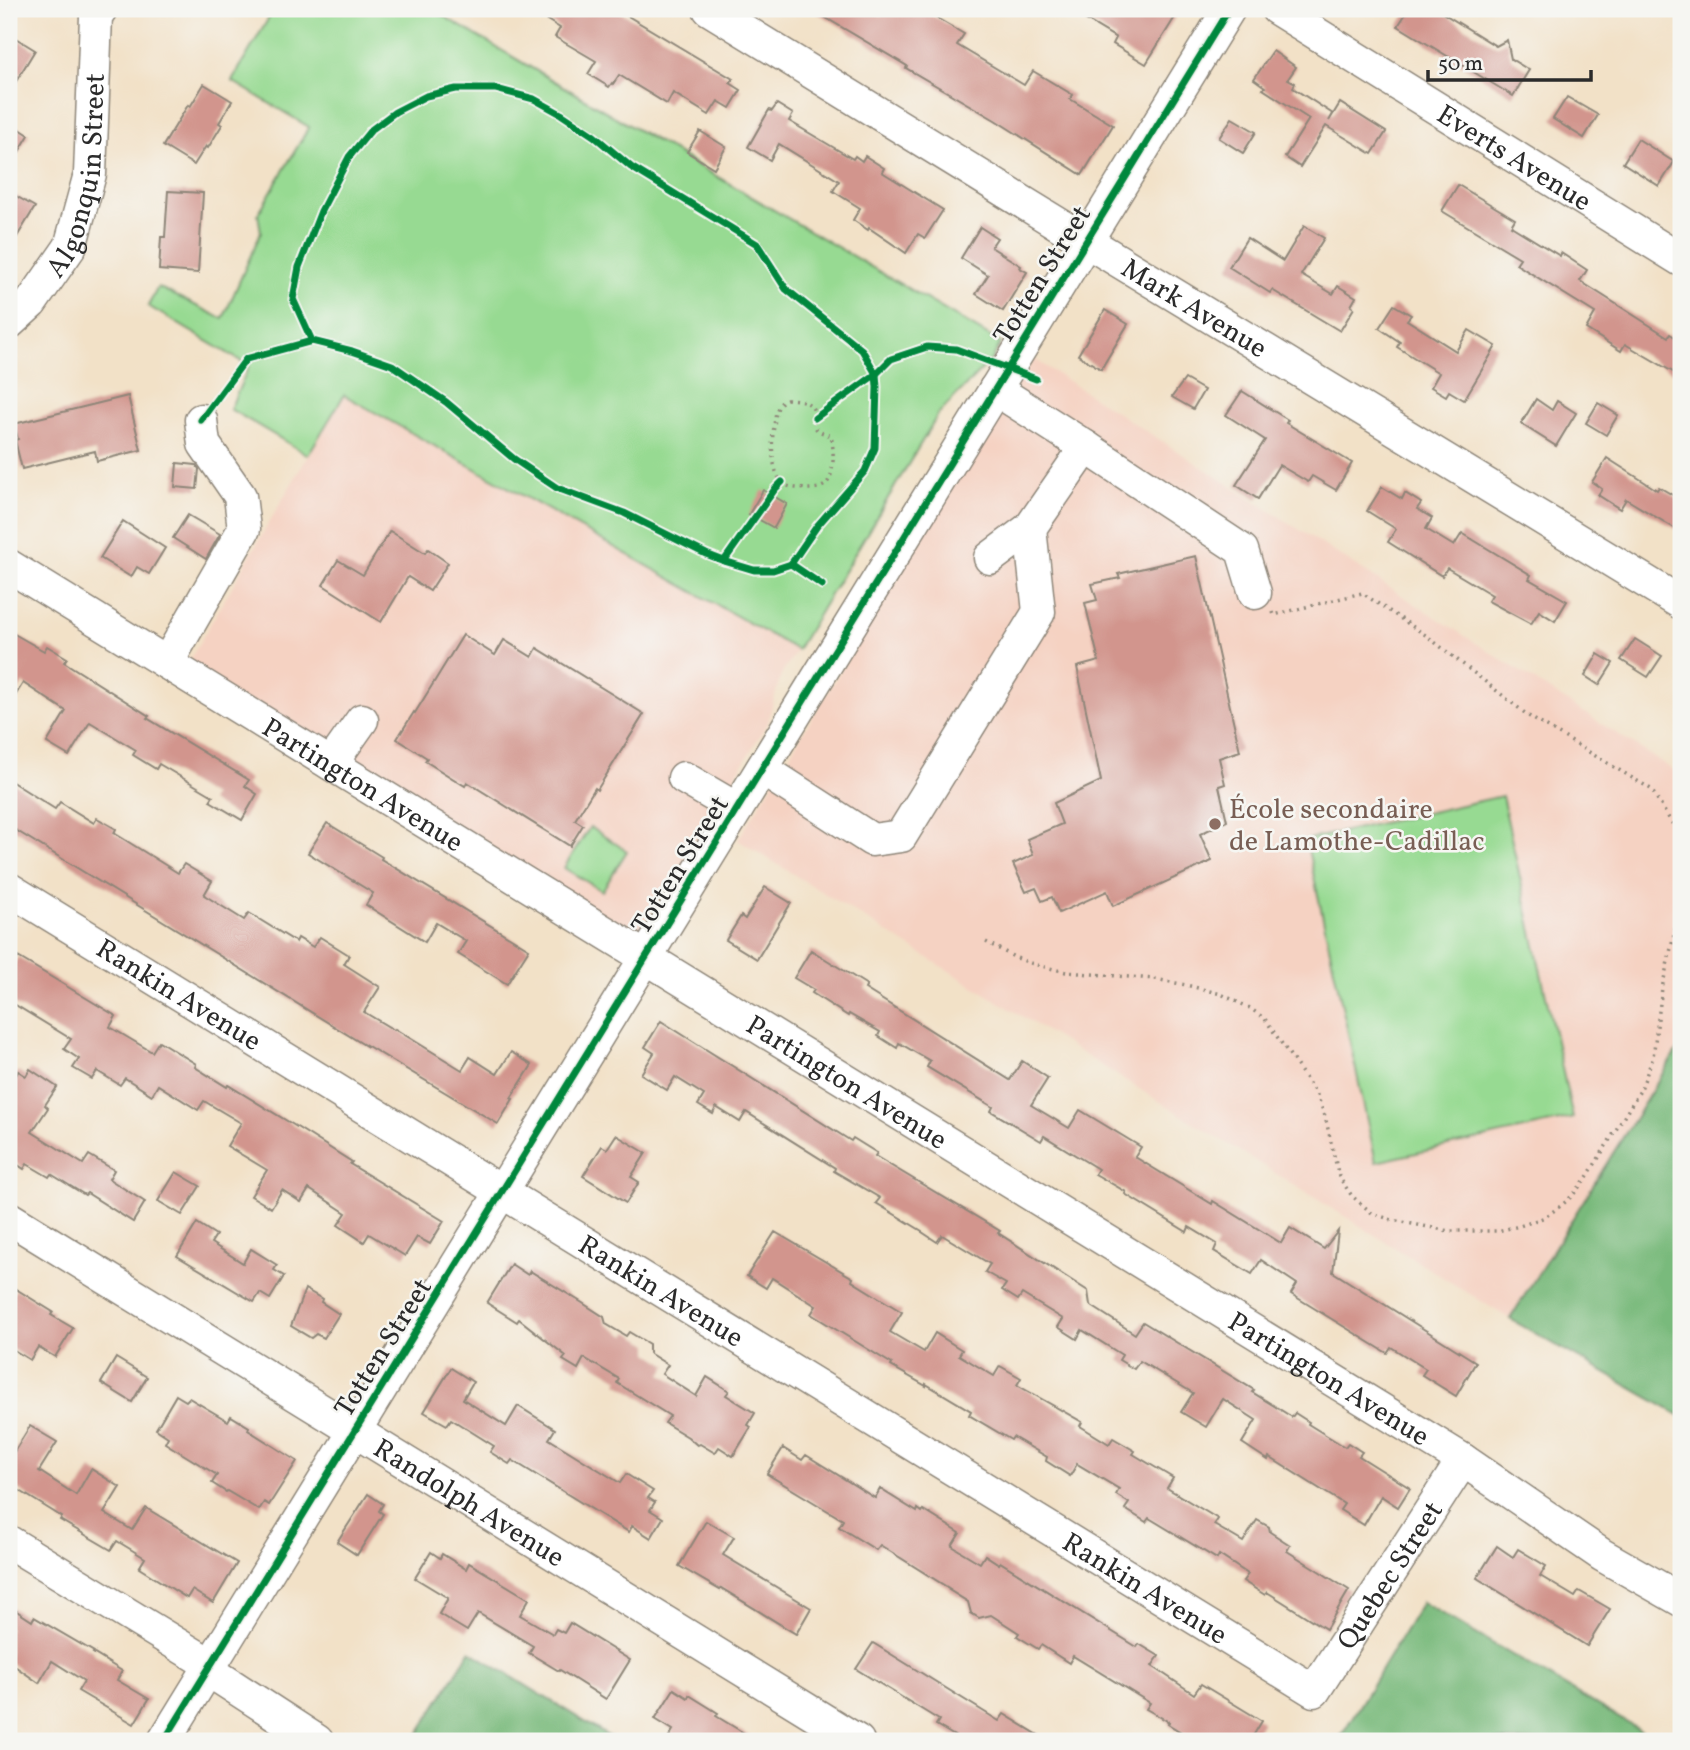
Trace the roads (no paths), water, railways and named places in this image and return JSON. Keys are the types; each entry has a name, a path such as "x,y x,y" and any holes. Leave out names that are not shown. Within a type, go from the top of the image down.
{"street":[{"name":"Mark Avenue","path":"709,9 1681,603"},
{"name":"Totten Street","path":"164,1741 1229,9"},
{"name":"Everts Avenue","path":"1277,9 1681,260"},
{"name":"Algonquin Street","path":"9,323 30,303 71,247 90,174 94,11"},
{"path":"995,389 1242,550 1263,598"},
{"path":"167,663 244,529 240,496 204,444 201,420"},
{"path":"990,558 1030,528 1086,447"},
{"path":"762,769 872,839 901,836 1039,612 1030,528"},
{"name":"Partington Avenue","path":"9,566 1462,1460 1602,1555 1681,1600"},
{"path":"331,764 362,720"},
{"path":"684,778 737,809"},
{"name":"Rankin Avenue","path":"9,889 1314,1691"},
{"name":"Randolph Avenue","path":"9,1218 858,1741"},
{"name":"Quebec Street","path":"1314,1691 1462,1460"},
{"path":"9,1542 209,1668 317,1741"}],"place":[{"name":"École secondaire de Lamothe-Cadillac","path":"1215,824"}]}
